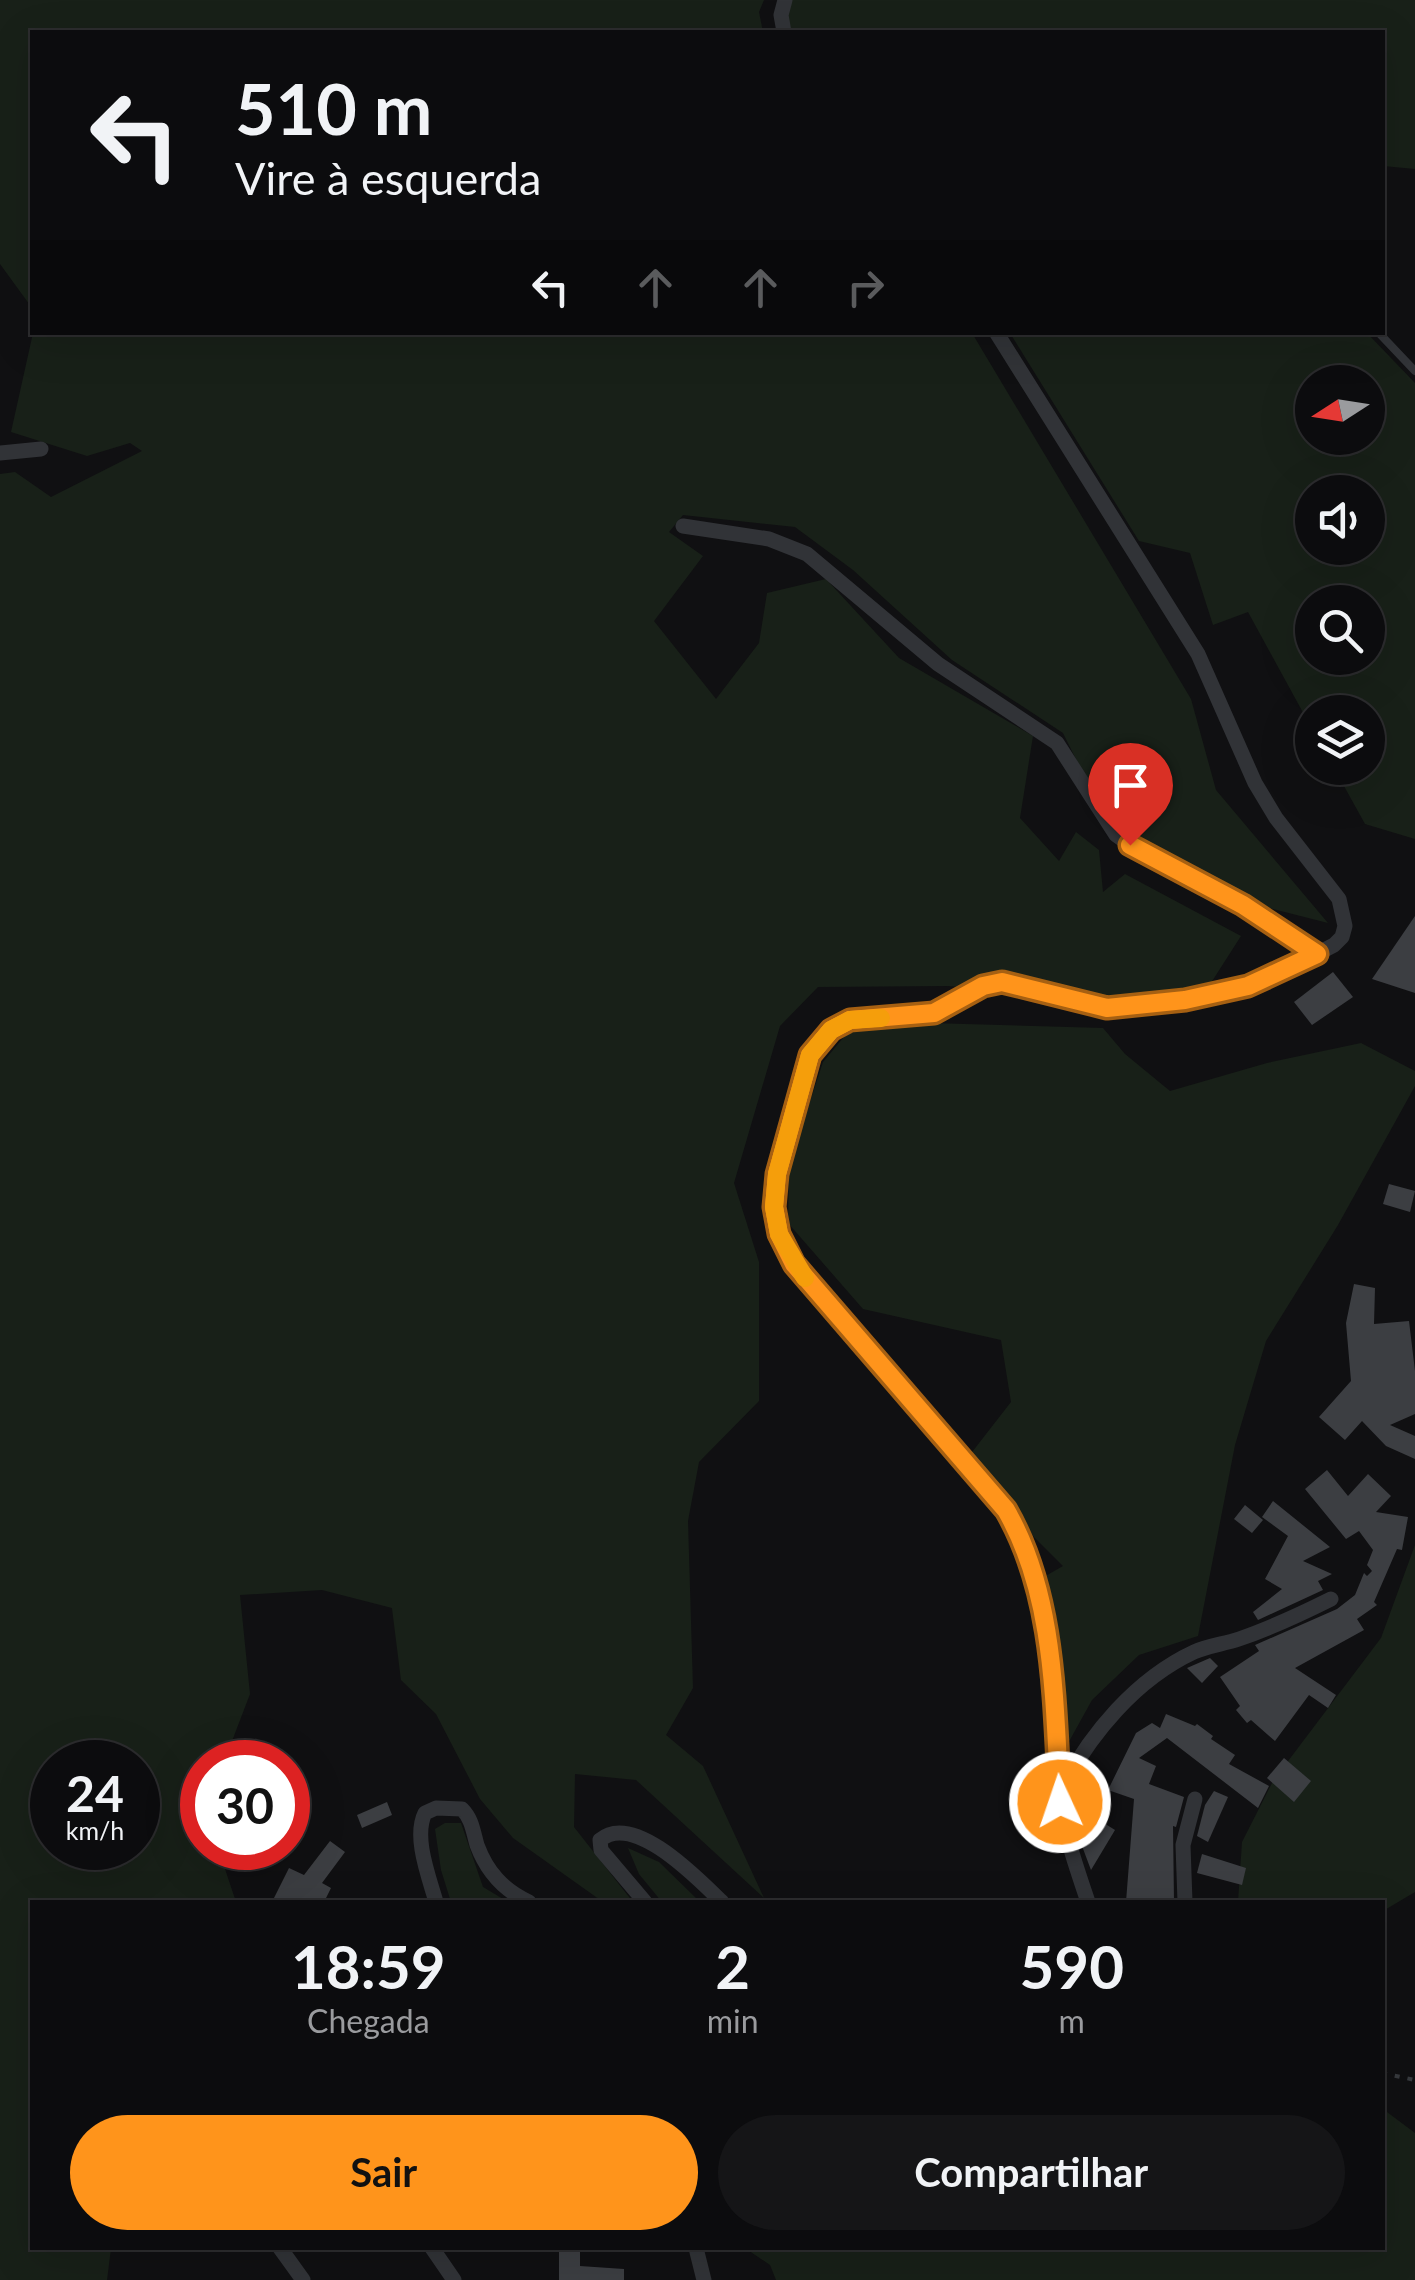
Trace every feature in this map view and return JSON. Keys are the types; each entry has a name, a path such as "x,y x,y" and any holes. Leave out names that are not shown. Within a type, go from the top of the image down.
{"street":[{"path":"784,30 781,14 785,0"},
{"path":"998,335 1198,654 1239,752 1269,806 1340,900 1346,920 1342,937 1317,954 1248,986 1185,1000 1107,1008 1014,984 991,983 934,1013 850,1020 831,1030 810,1055 777,1174 774,1207 779,1234 794,1264 938,1429 1006,1510 1018,1530 1034,1572 1053,1675 1060,1793 1087,1900"},
{"path":"0,454 42,448"},
{"path":"683,526 769,539 807,554 938,664 1057,743 1105,820 1130,845 1243,905 1317,954"},
{"path":"1060,1793 1074,1764 1108,1718 1158,1674 1195,1652 1271,1628 1331,1599"},
{"path":"1185,1900 1183,1845 1195,1799"},
{"path":"436,1900 420,1821 425,1812 449,1807 462,1809 469,1817 478,1848 500,1884 526,1900"},
{"path":"643,1900 601,1850 600,1840 606,1835 621,1833 657,1846 676,1858 720,1900"},
{"path":"281,2250 303,2280"},
{"path":"433,2250 454,2280"},
{"path":"696,2250 704,2280"}],"lane":[{"path":"1381,335 1415,370"}],"path":[{"path":"1385,2074 1415,2080"}],"shaded area":[{"path":"0,0 764,0 759,12 763,30 30,30 30,305 0,264"},
{"path":"791,0 1415,0 1415,169 1385,166 1385,30 790,30 786,24"},
{"path":"33,335 973,335 1191,699 1216,790 1328,923 1250,903 1114,836 1063,733 952,660 853,570 795,527 683,515 669,532 703,556 654,621 716,699 759,643 767,593 826,579 899,658 1033,736 1020,818 1059,861 1076,832 1099,850 1103,892 1125,874 1241,936 1209,986 1137,1003 948,986 818,987 780,1026 734,1183 759,1262 759,1401 699,1462 688,1521 693,1688 666,1735 703,1766 764,1898 636,1780 575,1774 574,1827 631,1900 600,1900 513,1838 480,1799 436,1714 401,1680 392,1608 322,1590 240,1595 250,1694 232,1740 180,1740 180,1870 225,1870 235,1900 30,1900 30,2250 111,2250 107,2280 0,2280 0,474 15,472 51,497 142,451 130,443 87,456 11,432"},
{"path":"1011,335 1369,335 1415,383 1415,839 1365,824 1343,785 1385,785 1385,695 1295,698 1248,612 1213,625 1190,553 1139,541"},
{"path":"894,1022 1103,1028 1125,1054 1170,1091 1267,1063 1361,1043 1415,1071 1415,1086 1338,1225 1266,1341 1235,1445 1198,1636 1139,1655 1092,1700 1056,1765 1030,1585 1063,1566 1034,1537 969,1456 1011,1402 1001,1340 863,1309 788,1223 789,1165 823,1062 848,1032"},
{"path":"1415,1545 1415,1892 1385,1910 1385,1900 1238,1900 1242,1842 1273,1781 1381,1638"},
{"path":"445,1823 461,1823 483,1887 505,1900 450,1900 435,1829"},
{"path":"628,1848 659,1862 698,1900 660,1900 639,1874"},
{"path":"1385,2110 1415,2133 1415,2280 776,2280 770,2265 748,2250 1385,2250"}],"building":[{"path":"1415,916 1415,993 1372,979"},
{"path":"1333,972 1353,997 1312,1025 1294,1002"},
{"path":"1389,1184 1415,1191 1410,1212 1383,1204"},
{"path":"1354,1284 1375,1288 1374,1324 1409,1321 1415,1414 1390,1425 1415,1436 1415,1459 1386,1446 1362,1421 1345,1440 1319,1417 1351,1381 1346,1323"},
{"path":"1327,1470 1348,1496 1368,1474 1391,1496 1376,1512 1408,1517 1402,1550 1397,1549 1374,1602 1377,1605 1357,1619 1364,1630 1295,1668 1336,1695 1328,1708 1309,1695 1275,1741 1251,1720 1247,1723 1220,1677 1259,1651 1255,1645 1337,1609 1355,1595 1364,1573 1367,1576 1372,1571 1367,1565 1373,1550 1359,1531 1346,1539 1305,1489"},
{"path":"1273,1501 1330,1547 1303,1561 1332,1574 1318,1581 1323,1590 1258,1620 1253,1612 1282,1589 1265,1579 1288,1536 1262,1517"},
{"path":"1245,1505 1263,1520 1252,1533 1234,1519"},
{"path":"1210,1658 1218,1666 1202,1683 1187,1668"},
{"path":"1166,1714 1197,1724 1235,1755 1229,1764 1269,1786 1258,1808 1167,1738 1139,1758 1156,1766 1149,1784 1184,1797 1176,1827 1173,1826 1174,1900 1126,1900 1134,1799 1108,1790 1136,1733 1152,1723 1160,1728"},
{"path":"1284,1758 1311,1781 1294,1802 1267,1778"},
{"path":"1214,1791 1228,1797 1208,1842 1197,1836 1205,1805"},
{"path":"387,1802 392,1815 362,1828 357,1815"},
{"path":"1099,1820 1115,1830 1091,1870 1079,1838"},
{"path":"330,1841 345,1852 322,1883 331,1888 325,1900 273,1900 288,1870 304,1875"},
{"path":"1202,1854 1246,1868 1242,1885 1197,1873"},
{"path":"559,2250 580,2250 580,2266 624,2269 624,2280 559,2280"}],"slow traffic":[{"path":"805,1278 779,1234 774,1207 777,1174 810,1055 831,1030 850,1020 881,1018"}],"route":[{"path":"1060,1802 1053,1675 1034,1572 1018,1530 1006,1510 938,1429 794,1264 779,1234 774,1207 777,1174 810,1055 831,1030 850,1020 934,1013 983,986 1002,982 1107,1008 1185,1000 1248,986 1317,954 1243,905 1130,845"}]}
